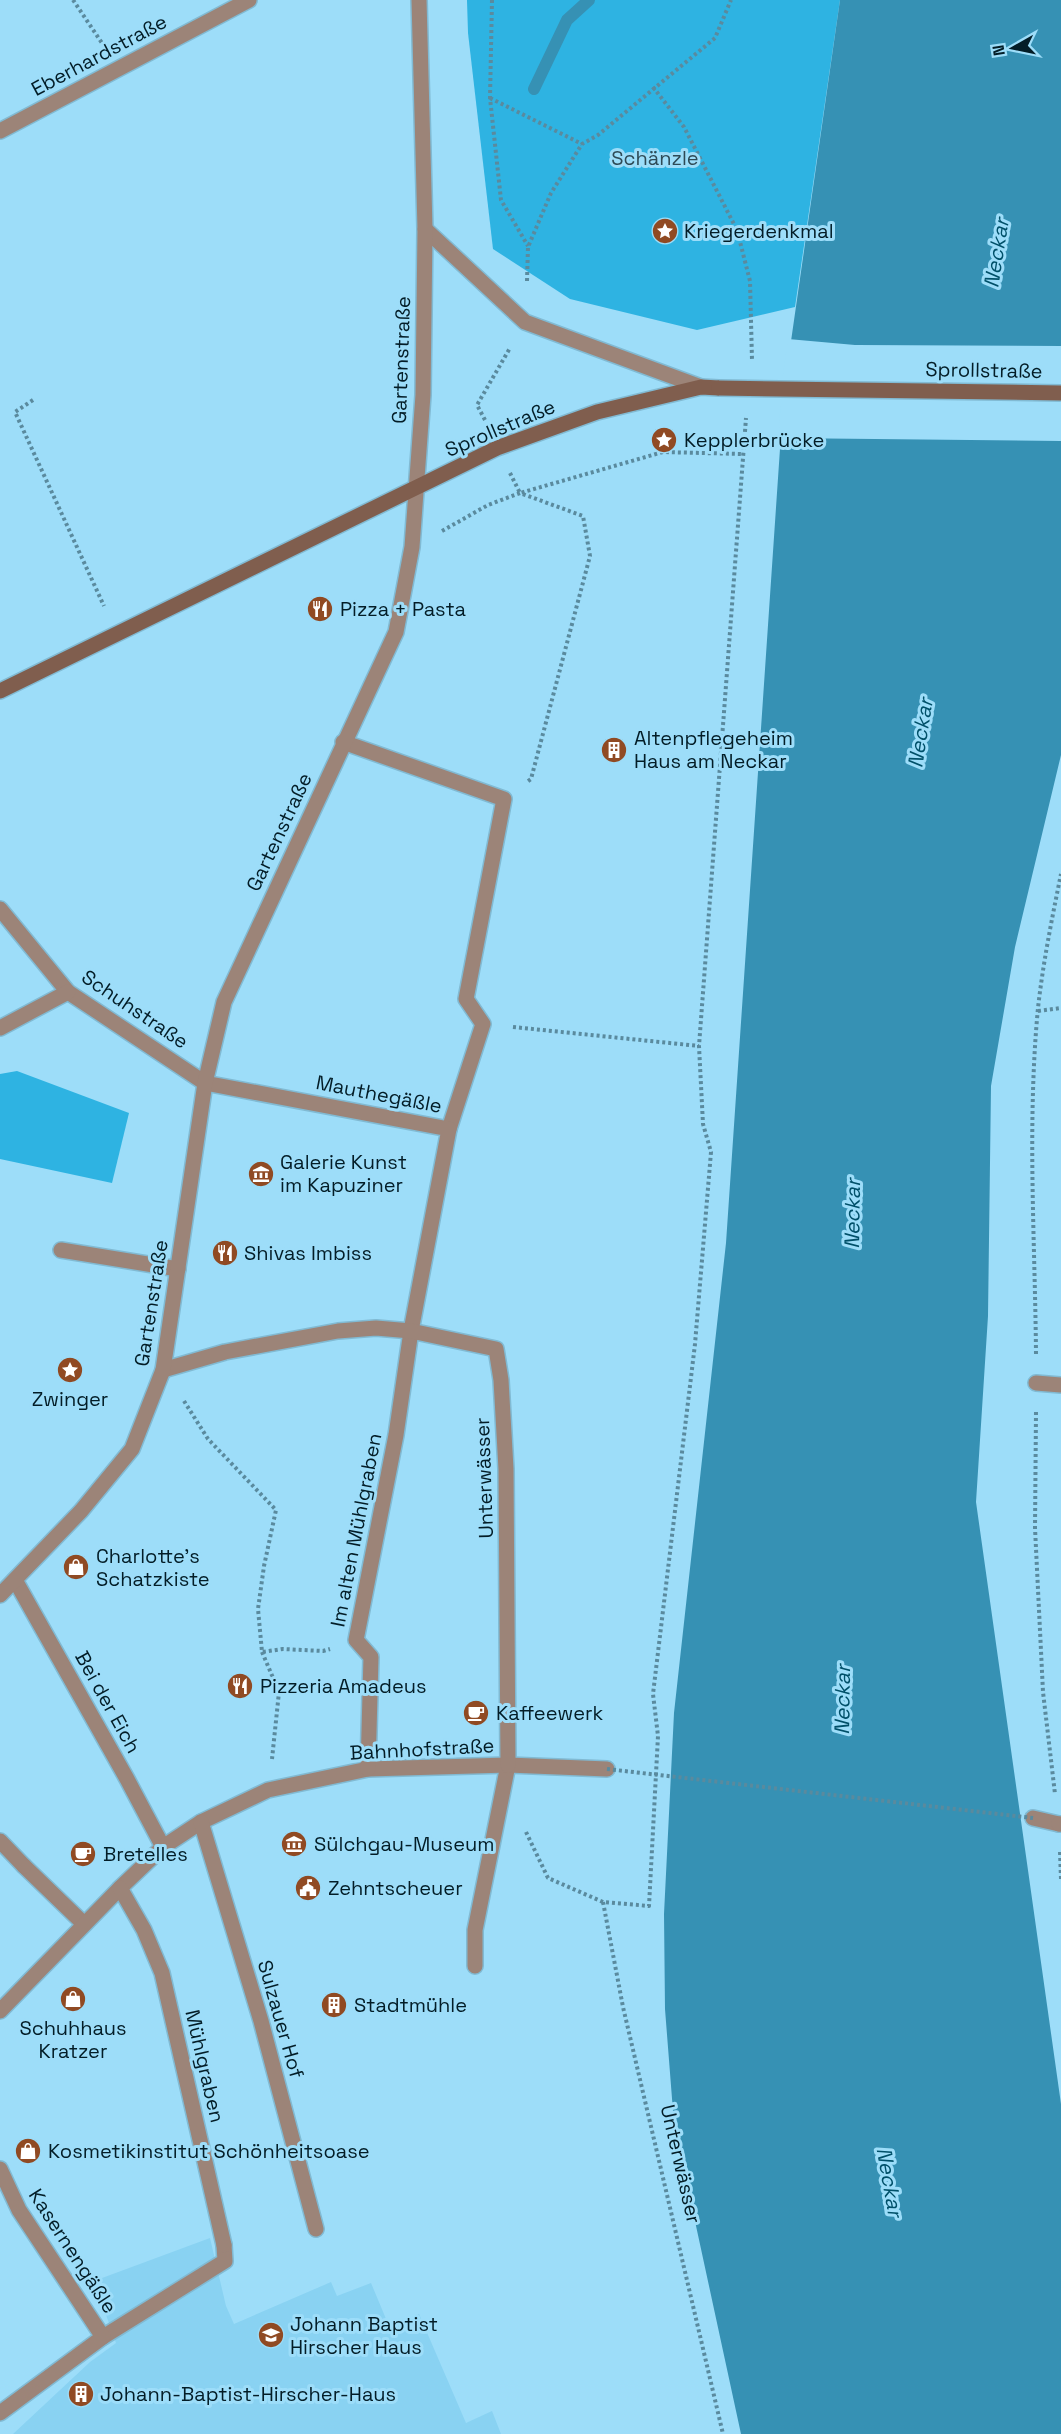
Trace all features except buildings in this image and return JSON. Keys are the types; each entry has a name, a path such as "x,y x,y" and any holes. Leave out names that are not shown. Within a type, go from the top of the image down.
{"main road":[{"name":"Sprollstraße","path":"0,691 497,447 597,412 700,387 1061,393"}],"street":[{"name":"Eberhardstraße","path":"0,131 249,0"},
{"name":"Gartenstraße","path":"0,1595 81,1511 132,1449 163,1370 205,1083 224,1002 396,632 412,547 423,395 425,230 419,0"},
{"path":"425,230 525,322 700,387"},
{"path":"344,742 504,799 466,999 483,1024 449,1129"},
{"name":"Schuhstraße","path":"0,909 68,992 205,1083"},
{"path":"0,1028 68,992"},
{"name":"Mauthegäßle","path":"205,1083 449,1129 411,1331"},
{"path":"61,1250 178,1269"},
{"name":"Unterwässer","path":"163,1370 225,1352 339,1331 376,1328 411,1331 496,1349 501,1380 506,1469 508,1765"},
{"name":"Im alten Mühlgraben","path":"368,1769 371,1657 356,1640 396,1435 411,1331"},
{"path":"1036,1383 1061,1385"},
{"name":"Bei der Eich","path":"15,1580 128,1779 163,1847"},
{"path":"475,1966 475,1930 508,1765"},
{"name":"Bahnhofstraße","path":"0,2011 163,1847 201,1822 268,1790 368,1769 508,1765 607,1769"},
{"path":"1033,1818 1060,1824"},
{"name":"Sulzauer Hof","path":"201,1822 264,2032 316,2229"},
{"path":"0,1841 84,1924"},
{"name":"Mühlgraben","path":"103,2337 225,2261 224,2245 162,1973 144,1930 120,1888"},
{"name":"Kasernengäßle","path":"0,2169 19,2211 103,2337 0,2413"}],"path":[{"path":"74,0 118,69"},
{"path":"492,0 490,98 501,200 528,246"},
{"path":"504,799 531,779 590,556 583,516 520,493 477,405 525,322 528,246 551,193 582,144 598,135 653,87 715,38 731,0"},
{"path":"653,87 684,127 737,230 750,281 752,365"},
{"path":"490,98 582,144"},
{"path":"33,400 15,412 116,634"},
{"path":"525,1830 549,1878 603,1902 649,1906 658,1736 653,1694 695,1344 711,1152 703,1124 699,1046 747,410"},
{"path":"412,547 488,505 520,493 663,452 742,454"},
{"path":"1060,1824 1043,1692 1035,1528 1033,1122 1038,1011 1044,958 1061,874"},
{"path":"1038,1011 1061,1008"},
{"path":"483,1024 699,1046"},
{"path":"163,1370 208,1439 276,1510 258,1609 262,1652 279,1692 268,1790"},
{"path":"262,1652 283,1649 322,1652 356,1640"},
{"path":"607,1769 1033,1818"},
{"name":"Unterwässer","path":"603,1902 623,2007 723,2434"}],"shaded area":[{"name":"Johann Baptist Hirscher Haus","path":"210,2238 226,2306 234,2324 331,2282 337,2296 371,2283 389,2326 419,2314 466,2423 492,2411 501,2434 13,2434 90,2362 116,2343 94,2281"}],"green space":[{"name":"Schänzle","path":"467,0 840,0 795,307 697,330 570,299 493,249 468,33"},
{"path":"17,1071 129,1113 112,1183 0,1159 0,1074"}],"water":[{"name":"Neckar","path":"840,0 1061,0 1061,755 1015,947 991,1086 988,1316 976,1502 1061,2104 1061,2434 741,2434 674,2124 665,2009 664,1914 674,1713 726,1243 784,390"}],"pier":[{"path":"788,339 855,345 1061,346 1061,441 779,438 781,389"}],"waterway":[{"path":"534,89 567,20 589,0"}],"place":[{"name":"Kriegerdenkmal","path":"665,231"},
{"name":"Kepplerbrücke","path":"664,440"},
{"name":"Pizza + Pasta","path":"320,609"},
{"name":"Altenpflegeheim Haus am Neckar","path":"614,750"},
{"name":"Galerie Kunst im Kapuziner","path":"261,1174"},
{"name":"Shivas Imbiss","path":"225,1253"},
{"name":"Zwinger","path":"70,1370"},
{"name":"Charlotte's Schatzkiste","path":"76,1567"},
{"name":"Pizzeria Amadeus","path":"240,1686"},
{"name":"Kaffeewerk","path":"476,1713"},
{"name":"Sülchgau-Museum","path":"294,1844"},
{"name":"Bretelles","path":"83,1854"},
{"name":"Zehntscheuer","path":"308,1888"},
{"name":"Schuhhaus Kratzer","path":"73,1999"},
{"name":"Stadtmühle","path":"334,2005"},
{"name":"Kosmetikinstitut Schönheitsoase","path":"28,2151"},
{"name":"Johann Baptist Hirscher Haus","path":"271,2335"},
{"name":"Johann-Baptist-Hirscher-Haus","path":"81,2394"}]}
